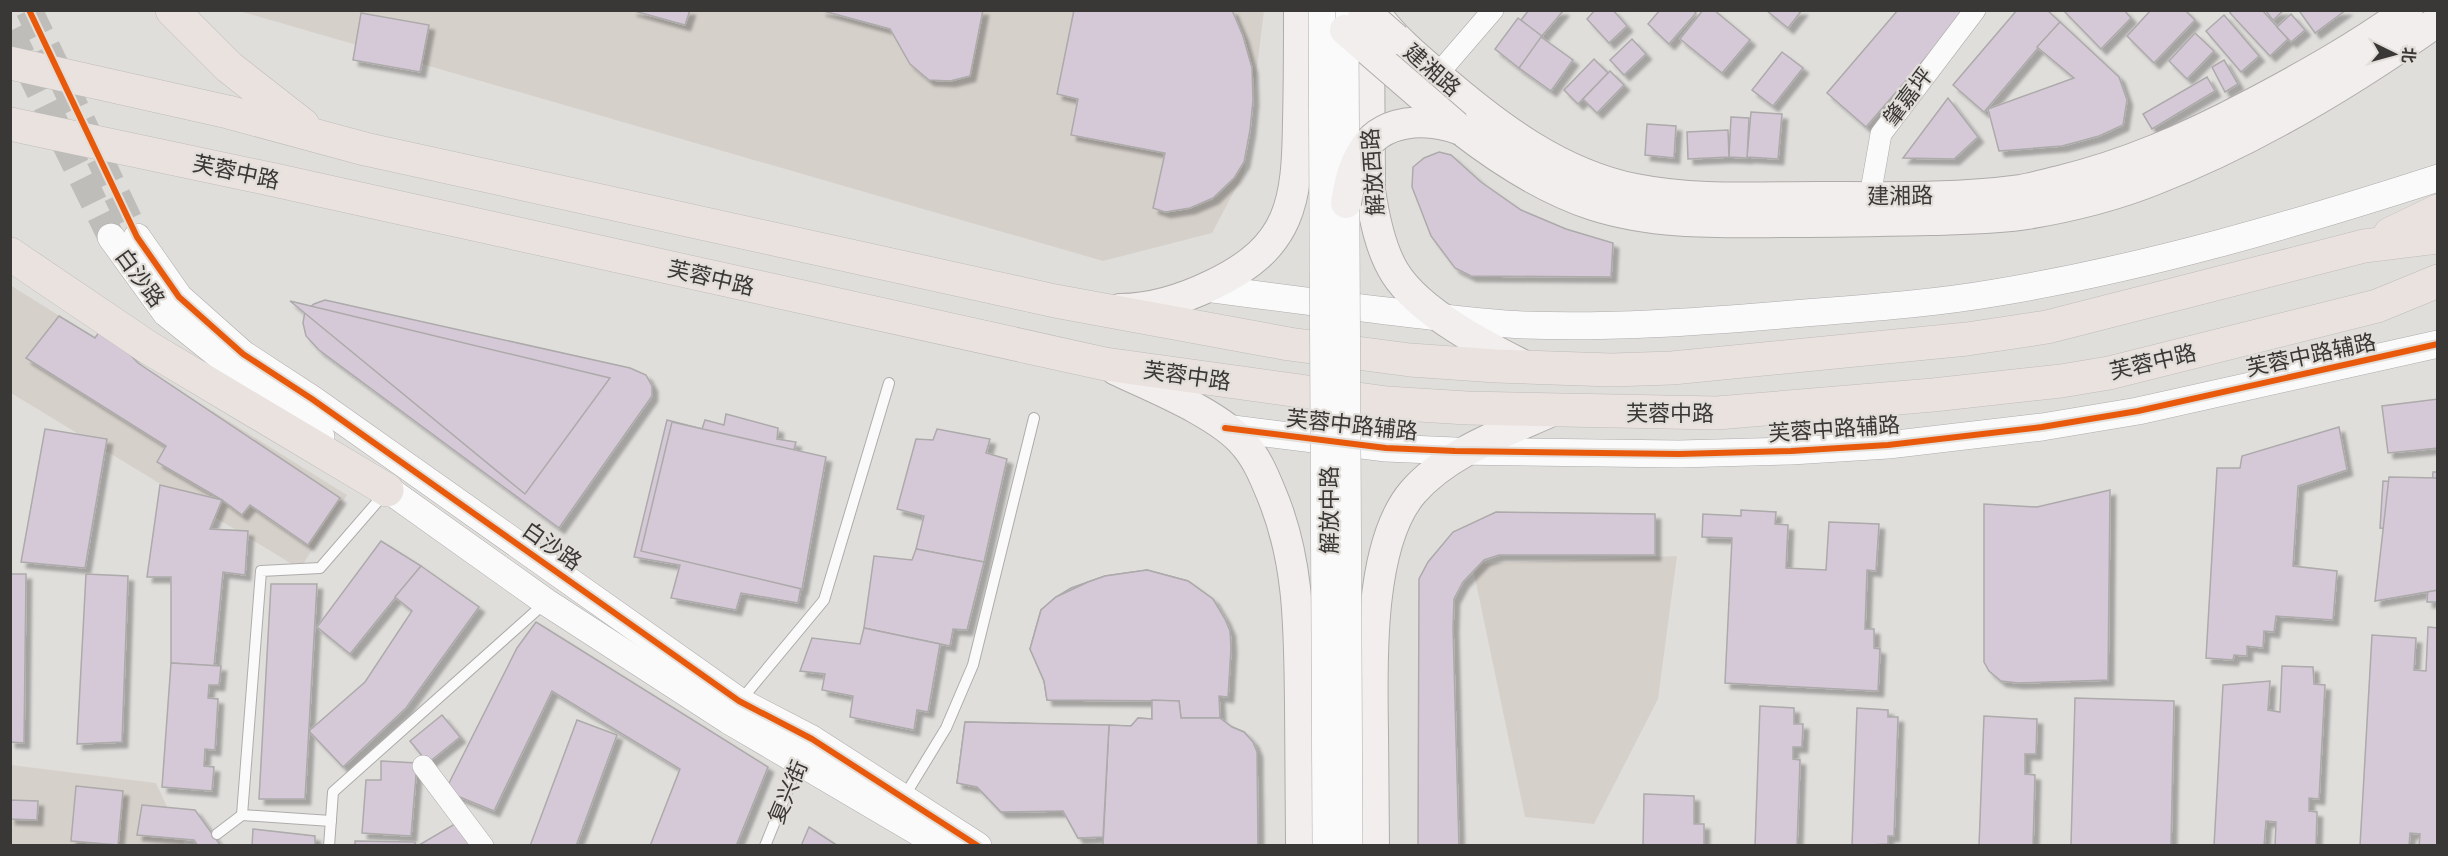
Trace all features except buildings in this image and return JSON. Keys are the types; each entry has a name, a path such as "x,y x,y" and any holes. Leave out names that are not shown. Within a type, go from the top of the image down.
{"main road":[{"path":"172,10 244,80 292,118 327,140"},
{"path":"1097,309 1133,309 1173,302 1232,276 1255,260 1273,241 1286,220 1292,202 1298,158 1299,10"},
{"path":"1306,10 1317,35 1322,56"},
{"path":"1370,10 1396,39"},
{"name":"解放西路","path":"1370,10 1370,190 1373,214 1384,250 1395,273 1411,293 1442,317 1496,351 1529,368"},
{"name":"建湘路","path":"1396,39 1475,108 1532,148 1596,178 1634,189 1677,195 1730,197 1958,194 2021,190 2091,174 2144,156 2214,124 2298,80 2369,39 2408,10"},
{"path":"1340,14 1396,39"},
{"name":"建湘路","path":"1340,14 1461,130 1489,152 1552,189 1593,205 1633,215 1674,221 1816,222 1958,219 2025,214 2096,199 2154,180 2228,146 2315,100 2383,60 2438,21"},
{"name":"芙蓉中路","path":"10,63 228,112 327,140 1097,309 1289,344 1410,360 1529,368 1611,370 1672,368 1967,339 2047,327 2364,246 2438,237"},
{"path":"1346,203 1354,166 1362,152 1377,135 1409,123 1443,123 1461,130"},
{"name":"芙蓉中路","path":"10,124 294,184 1105,364 1387,403 1550,412 1717,413 1888,400 2061,381 2109,373 2377,306 2438,281"},
{"name":"芙蓉中路","path":"2364,246 2438,212"},
{"path":"10,254 149,348 387,490"},
{"name":"芙蓉中路","path":"2377,306 2438,303"},
{"name":"解放中路","path":"1105,364 1182,402 1225,428 1244,444 1261,470 1288,542 1294,570 1299,625 1301,846"},
{"path":"1374,846 1372,644 1376,605 1390,536 1398,515 1412,493 1436,471 1469,451 1550,412"}],"street":[{"path":"1437,75 1492,10"},
{"name":"肇嘉坪","path":"1870,196 1881,134 1975,10"},
{"name":"解放中路","path":"1326,846 1322,56 1340,14"},
{"name":"解放中路","path":"1340,14 1346,203 1349,846"},
{"path":"1206,288 1525,325 1723,320 1927,302 1982,295 2108,271 2191,252 2307,220 2438,178"},
{"name":"白沙路","path":"942,846 806,750 739,701 312,399 243,354 179,297 124,237 166,314 387,490 546,602 728,720 806,750 904,797 978,846"},
{"name":"芙蓉中路辅路","path":"1225,428 1386,448 1469,451 1678,454 1791,451 1888,445 2042,428 2138,411 2438,344"},
{"path":"423,766 483,846"}],"lane":[{"path":"739,701 824,600 889,383"},
{"path":"904,797 946,728 973,665 1034,418"},
{"path":"242,815 261,571 320,568 387,490"},
{"path":"329,846 333,792 546,602"},
{"name":"复兴街","path":"765,846 806,750"},
{"path":"217,834 242,815 331,821"}],"shaded area":[{"path":"239,11 1264,11 1244,173 1212,233 1103,261"},
{"path":"10,285 347,495 300,569 11,393"},
{"path":"1677,556 1658,699 1594,824 1525,817 1472,564"},
{"path":"11,765 156,783 185,845 11,846"}],"tunnel":[{"path":"29,10 137,237"},
{"path":"10,31 111,237"}],"cycle path":[{"path":"29,10 137,237 179,297 243,354 312,399 739,701 812,739 978,846"},
{"path":"1225,428 1386,448 1455,451 1679,454 1791,451 1888,445 2042,427 2138,411 2438,344"}]}
